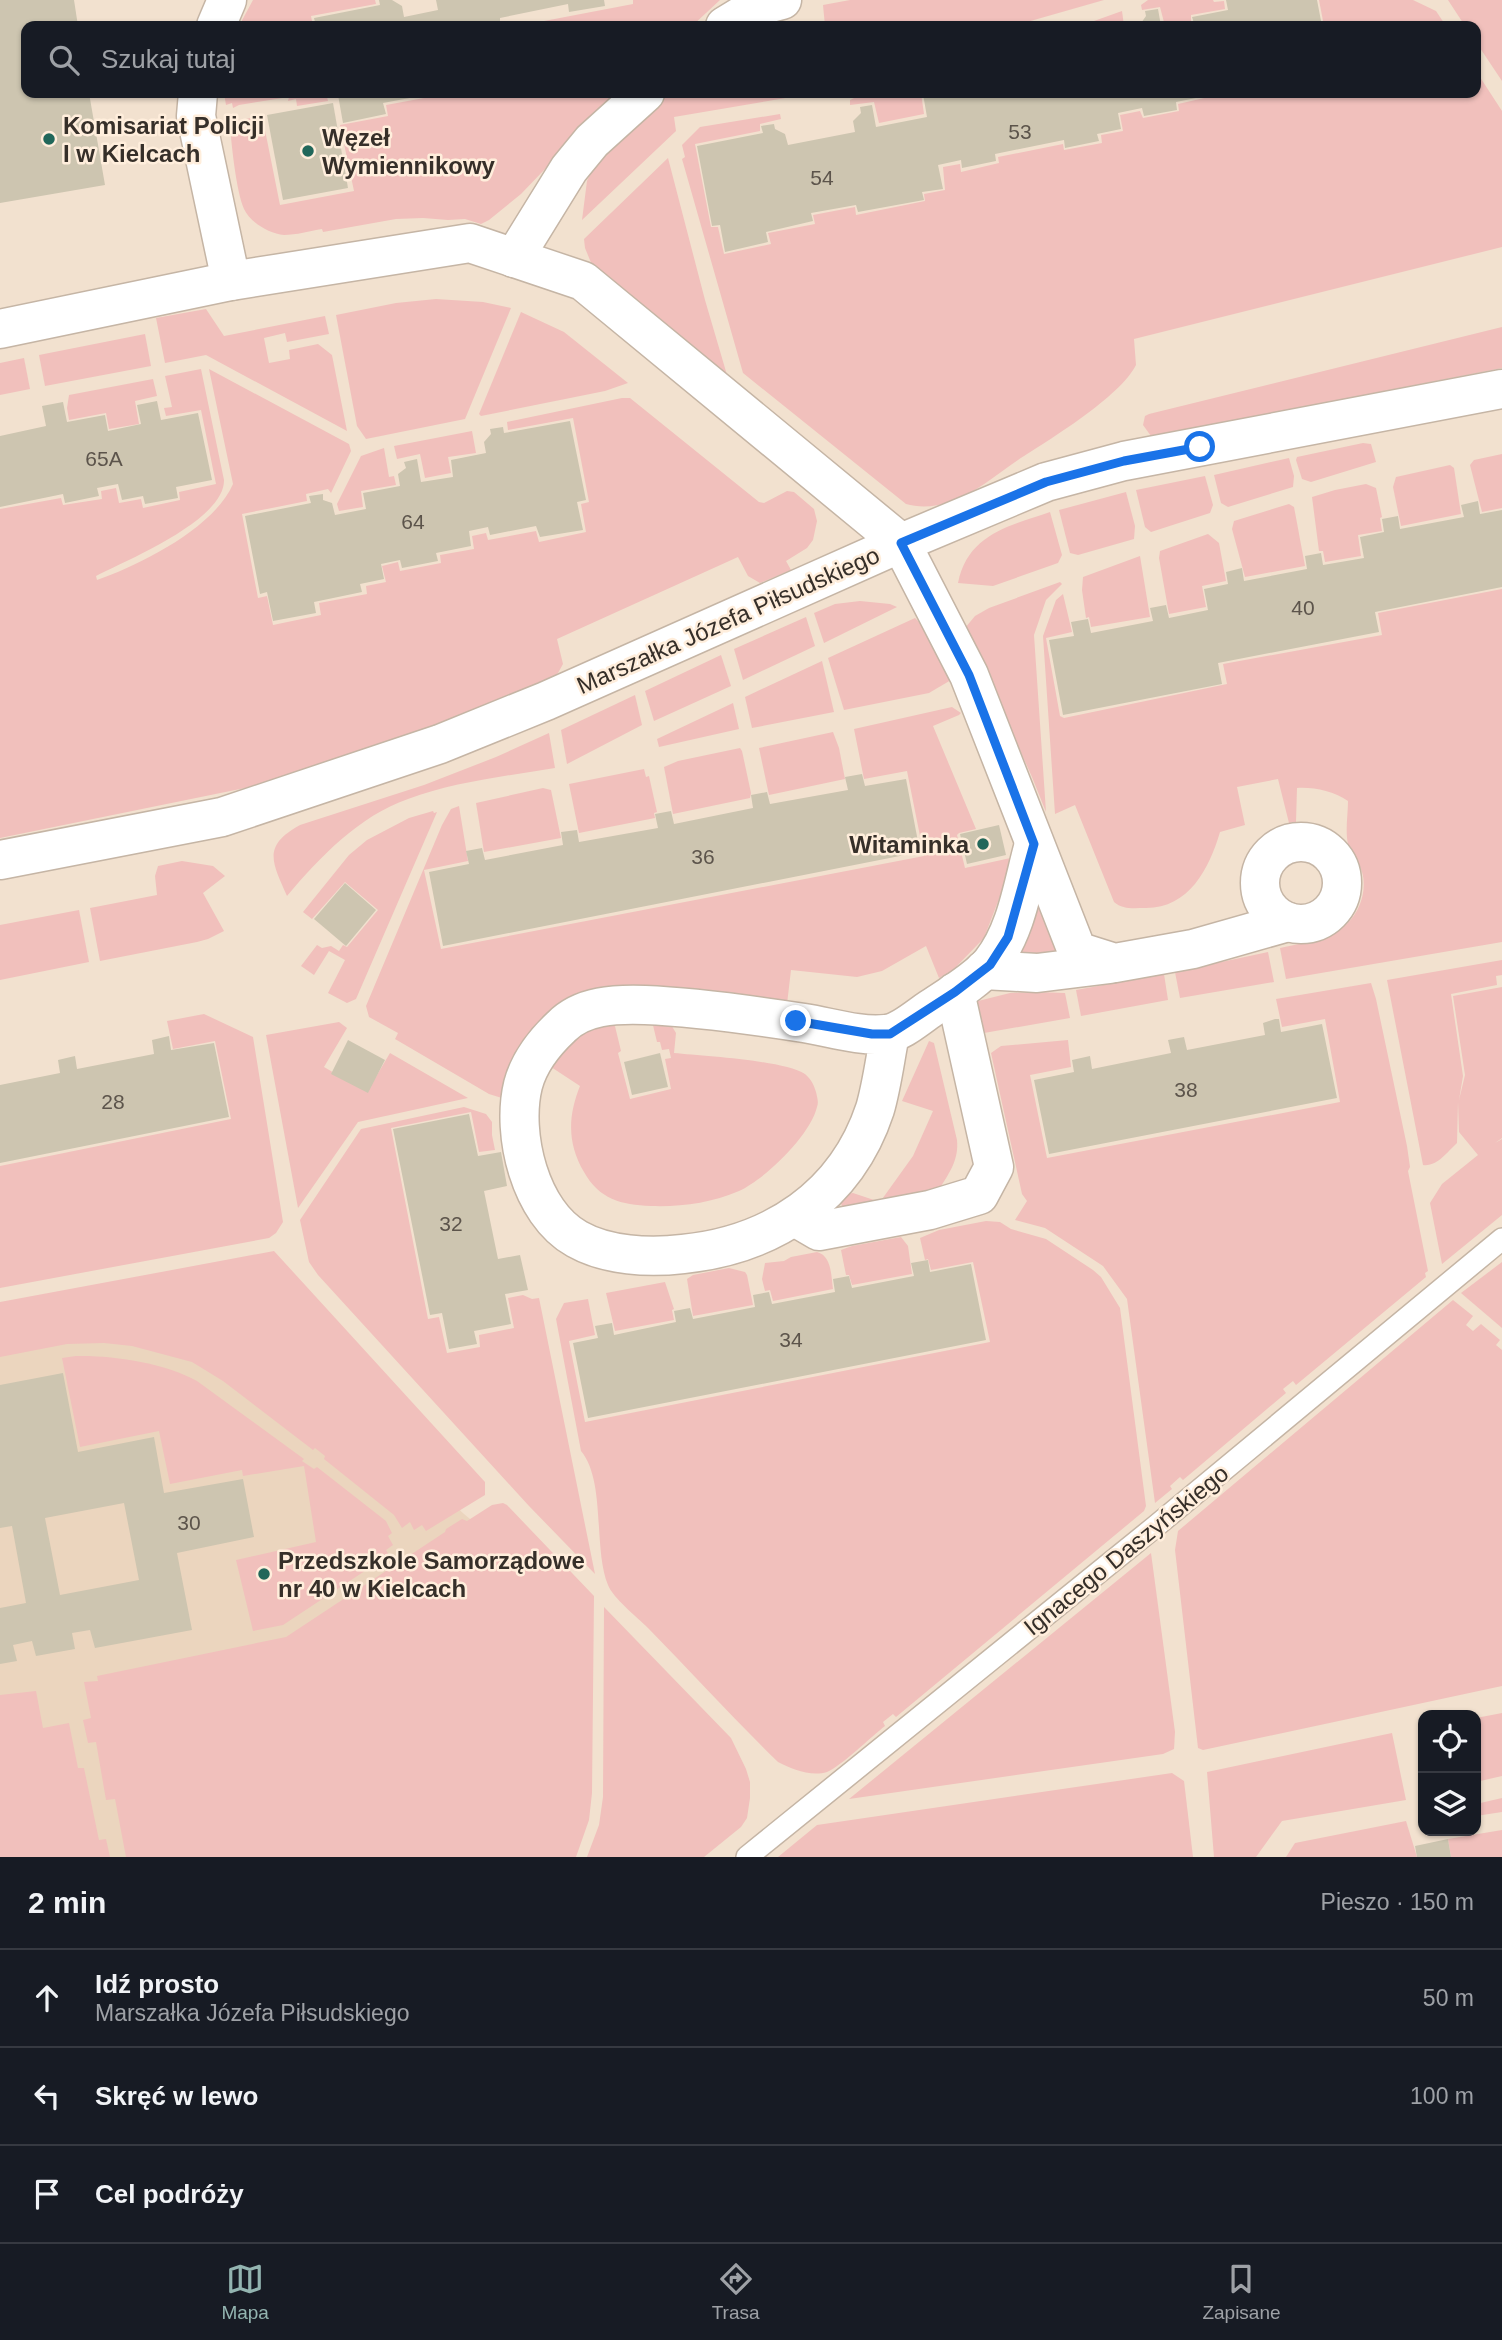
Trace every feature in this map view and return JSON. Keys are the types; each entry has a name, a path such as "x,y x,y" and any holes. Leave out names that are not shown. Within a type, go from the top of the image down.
{"street":[{"path":"218,21 227,0"},
{"path":"734,21 756,8 782,0"},
{"path":"198,98 196,116 231,281"},
{"path":"514,258 569,169 592,141 639,98"},
{"path":"0,329 231,281 470,243 583,281 901,543 969,675 1077,951 1115,963"},
{"name":"Marszałka Józefa Piłsudskiego","path":"0,860 222,817 440,744 546,701 901,543 1046,482 1124,461 1502,389"},
{"path":"890,1034 878,1097 864,1136 834,1183 795,1217 744,1242 708,1252 676,1255 609,1251 576,1239 555,1222 533,1185 523,1156 519,1128 523,1086 532,1062 565,1022 590,1009 626,1004 796,1021 872,1034 890,1034 990,965 1008,937 1034,844"},
{"path":"969,981 1115,963 1193,949 1288,922"},
{"path":"795,1217 819,1231 930,1210 979,1195 993,1167 969,981"}],"lane":[{"name":"Ignacego Daszyńskiego","path":"747,1857 1156,1526 1502,1240"}],"shaded area":[{"path":"253,0 375,0 376,4 311,16 312,21 242,21"},
{"path":"633,0 720,0 697,21 544,21 633,4"},
{"path":"850,0 1104,0 1030,21 825,21 823,5"},
{"path":"1148,0 1213,0 1224,1 1225,9 1191,15 1191,21 1164,21 1160,7 1142,10 1141,5"},
{"path":"1319,0 1413,0 1436,11 1443,21 1323,21"},
{"path":"1448,0 1502,0 1502,81 1481,50 1481,21 1462,21"},
{"path":"1122,11 1123,21 1094,21"},
{"path":"1481,79 1502,111 1502,247 1134,339 1136,365 1128,377 1100,404 976,489 958,499 933,506 906,504 743,373 682,159 685,157 682,145 700,127 780,114 781,119 760,124 760,131 695,144 711,227 718,227 724,254 771,244 768,233 815,224 813,215 855,207 856,215 925,201 924,194 945,190 943,167 960,164 961,172 999,163 998,157 1063,144 1064,150 1102,143 1101,135 1123,131 1120,115 1140,111 1143,118 1179,111 1178,104 1204,98 1481,98"},
{"path":"225,98 283,98 233,108 232,103 226,105"},
{"path":"289,98 327,98 328,101 297,106 296,99 288,101"},
{"path":"424,98 613,98 521,194 481,224 465,219 396,219 323,232 322,229 284,235 266,230 247,214 236,178 230,123 262,115 280,205 354,191 340,125 388,116 386,105"},
{"path":"656,98 786,98 674,117 676,131 582,220 587,181 593,167"},
{"path":"922,98 924,114 879,123 874,102 850,105 850,100"},
{"path":"668,158 727,375 592,265 585,248 584,239"},
{"path":"436,299 483,302 511,308 465,419 366,439 357,426 336,315 396,303"},
{"path":"206,309 224,336 325,316 329,334 287,342 285,333 264,338 269,363 290,359 289,350 318,344 332,355 347,431 206,355 165,363 156,318"},
{"path":"521,312 564,332 628,383 605,391 481,416 479,414"},
{"path":"1502,327 1502,368 1156,436 1151,436 1143,425 1145,416 1149,414"},
{"path":"145,334 151,366 45,386 39,355"},
{"path":"24,358 30,389 0,395 0,363"},
{"path":"201,369 224,480 220,495 209,510 192,524 96,576 97,580 154,555 193,530 210,515 233,484 209,369 349,444 351,451 331,493 328,489 306,494 307,501 242,514 258,598 267,596 273,625 321,615 319,603 367,594 366,586 386,582 382,566 398,562 400,571 441,563 440,555 474,549 472,536 486,533 488,540 536,531 539,542 586,532 581,504 589,502 573,418 508,430 507,422 622,398 630,398 759,502 764,503 787,491 794,492 814,509 817,521 813,540 807,548 786,561 791,570 760,583 748,576 738,557 557,639 563,664 558,673 549,680 436,728 264,784 0,838 0,509 61,498 63,505 102,499 101,491 116,488 119,503 141,499 143,508 180,500 179,492 216,484 201,410 166,416 164,408 172,407 165,376"},
{"path":"153,379 157,396 135,401 139,424 109,429 106,413 69,420 69,395"},
{"path":"472,431 476,453 448,457 451,473 425,478 420,454 397,459 394,446"},
{"path":"1363,443 1371,444 1376,462 1311,482 1302,479 1297,457"},
{"path":"384,448 389,477 394,476 396,485 361,491 363,507 339,511 337,504 361,456"},
{"path":"1502,454 1502,508 1482,512 1470,465 1474,460"},
{"path":"1289,458 1294,476 1293,487 1228,507 1221,503 1214,475"},
{"path":"1450,465 1454,468 1461,514 1401,526 1393,487 1396,477"},
{"path":"1205,476 1213,505 1210,513 1151,532 1145,527 1136,490"},
{"path":"1366,484 1376,488 1382,531 1358,535 1361,556 1325,562 1323,551 1319,551 1312,497"},
{"path":"1126,492 1135,526 1134,539 1078,555 1070,553 1059,510"},
{"path":"1289,504 1294,507 1305,566 1245,577 1232,529 1234,521"},
{"path":"1050,512 1062,555 1058,563 993,586 958,583 963,566 971,553 992,534"},
{"path":"1208,534 1219,543 1226,581 1202,586 1206,607 1169,614 1160,551"},
{"path":"1140,556 1150,617 1091,627 1089,617 1086,618 1083,577"},
{"path":"1060,582 1062,584 1046,600 1034,635 1046,812 965,628 975,616 989,608"},
{"path":"1502,589 1502,942 1286,979 1280,948 1316,940 1337,931 1354,915 1362,896 1362,872 1347,839 1348,801 1330,792 1297,788 1296,822 1289,823 1278,779 1237,787 1245,825 1220,832 1203,872 1185,894 1161,906 1146,908 1125,907 1114,902 1075,805 1055,814 1043,636 1056,600 1063,594 1072,632 1046,638 1060,716 1064,718 1227,684 1223,664 1382,635 1378,613"},
{"path":"860,601 897,607 824,643 814,613 835,604"},
{"path":"806,617 815,646 743,680 734,649"},
{"path":"915,618 928,631 951,680 929,693 844,710 828,658"},
{"path":"721,655 731,686 654,721 645,691"},
{"path":"822,661 834,712 752,728 745,697"},
{"path":"635,695 642,725 567,764 561,730"},
{"path":"733,703 739,729 659,747 657,739"},
{"path":"952,707 961,713 933,726 976,829 957,835 965,868 1015,857 984,938 953,970 939,978 926,946 882,971 857,977 791,970 787,1004 555,1009 533,1029 519,1048 505,1099 489,1094 395,1039 398,1033 369,1017 366,1006 442,825 451,809 459,806 468,861 424,870 441,949 924,856 907,771 864,779 854,729"},
{"path":"833,732 845,779 769,795 759,748"},
{"path":"549,733 555,768 462,784 390,806 342,839 287,896 277,874 275,848 280,840 300,825 424,785"},
{"path":"740,748 750,798 673,814 664,767 678,761"},
{"path":"644,769 646,777 649,776 657,812 654,813 655,818 579,833 569,784"},
{"path":"543,788 551,790 561,838 484,852 476,803"},
{"path":"437,812 356,999 347,1003 328,993 345,960 329,951 314,975 301,966 317,945 322,948 331,946 339,951 343,945 347,947 378,910 345,882 312,919 303,912 349,855 367,840 409,818"},
{"path":"182,861 213,866 225,876 203,893 224,931 197,942 100,961 90,908 157,895 155,876 158,866"},
{"path":"1039,906 1061,955 1019,954 1035,907"},
{"path":"79,910 89,962 0,980 0,925"},
{"path":"1268,952 1274,982 1180,998 1175,972"},
{"path":"1502,960 1502,975 1496,976 1497,985 1451,994 1463,1076 1459,1100 1465,1075 1453,996 1502,987 1502,1138 1495,1143 1502,1139 1502,1215 1442,1264 1430,1203 1442,1184 1478,1155 1459,1132 1458,1102 1457,1143 1433,1164 1423,1165 1387,980"},
{"path":"1164,974 1168,1000 1081,1016 1076,990"},
{"path":"1371,983 1407,1146 1410,1167 1408,1171 1428,1271 1425,1273 1426,1277 1296,1385 1293,1381 1283,1389 1286,1393 1183,1480 1180,1477 1170,1486 1172,1489 1155,1503 1127,1299 1103,1266 1045,1228 1015,1220 1027,1201 1022,1194 991,1053 1001,1046 1068,1040 1071,1067 1030,1075 1047,1158 1340,1102 1325,1019 1282,1027 1276,999"},
{"path":"1010,993 1065,993 1070,1018 984,1033 973,1009 978,1001"},
{"path":"204,1014 253,1037 283,1222 276,1233 269,1238 0,1288 0,1166 231,1119 215,1041 173,1049 167,1021"},
{"path":"652,1021 670,1023 676,1033 674,1053 779,1065 794,1069 809,1078 818,1105 806,1131 773,1167 750,1185 718,1199 685,1205 651,1206 612,1199 597,1189 584,1172 578,1161 571,1129 573,1108 580,1086 548,1065 577,1033 614,1022 621,1051 618,1053 630,1099 671,1089 665,1059 671,1058 669,1049 662,1050 660,1042 657,1042"},
{"path":"339,1022 347,1028 324,1067 367,1092 390,1053 468,1098 358,1122 298,1208 266,1035"},
{"path":"929,1041 934,1043 957,1140 953,1165 940,1188 852,1214 840,1201 846,1194 853,1193 880,1202 913,1156 933,1111 902,1101"},
{"path":"464,1107 486,1114 492,1122 495,1150 479,1152 471,1112 391,1128 428,1319 439,1317 447,1353 480,1347 479,1335 514,1328 508,1298 523,1295 532,1299 539,1298 595,1574 529,1506 309,1262 300,1220 361,1129"},
{"path":"986,1221 1000,1222 1011,1229 1046,1239 1101,1277 1120,1308 1146,1506 1144,1511 896,1717 893,1714 883,1722 885,1726 840,1764 821,1773 795,1770 778,1762 620,1601 608,1585 601,1553 594,1480 581,1451 556,1319 564,1303 588,1299 595,1335 569,1341 585,1422 990,1342 973,1262 931,1270 928,1259 925,1260 920,1238 939,1230"},
{"path":"901,1237 908,1246 912,1274 852,1285 849,1275 846,1275 841,1250"},
{"path":"274,1251 485,1482 485,1495 426,1531 422,1525 414,1530 410,1522 402,1528 394,1515 324,1459 325,1456 315,1448 313,1450 223,1381 192,1362 132,1346 104,1343 67,1344 0,1357 0,1302"},
{"path":"817,1252 828,1262 833,1289 773,1301 770,1290 765,1291 762,1279 765,1263"},
{"path":"1502,1262 1502,1328 1461,1293"},
{"path":"729,1268 747,1275 753,1305 693,1316 687,1279 693,1275"},
{"path":"665,1282 674,1309 674,1320 615,1331 606,1293"},
{"name":"Przedszkole Samorządowe nr 40 w Kielcach","path":"232,1293 343,1402 464,1514 521,1561 559,1857 0,1857 0,1339"},
{"path":"1453,1300 1473,1316 1466,1325 1473,1331 1481,1324 1500,1340 1496,1345 1502,1350 1502,1686 1203,1750 1198,1748 1175,1550 1178,1531"},
{"path":"76,1356 138,1361 170,1369 197,1381 304,1459 302,1461 314,1469 317,1467 386,1521 392,1533 388,1536 393,1545 386,1550 389,1555 283,1625 253,1631 236,1560 316,1542 304,1466 243,1476 242,1470 170,1484 159,1431 80,1447 62,1358"},
{"path":"503,1503 594,1596 592,1793 589,1820 576,1857 126,1857 115,1799 106,1800 96,1742 88,1743 83,1720 91,1718 84,1682 98,1681 97,1676 286,1637 462,1519 467,1521 492,1505"},
{"path":"1151,1553 1175,1732 1174,1749 1163,1754 849,1799"},
{"path":"604,1607 731,1738 746,1769 750,1782 747,1818 741,1827 704,1857 587,1857 599,1825 603,1797"},
{"path":"36,1691 43,1728 69,1723 78,1768 84,1768 99,1840 106,1839 110,1857 0,1857 0,1695"},
{"path":"1502,1713 1502,1776 1481,1781 1481,1773 1481,1717"},
{"path":"1392,1733 1406,1800 1282,1821 1256,1857 1214,1857 1207,1772"},
{"path":"1172,1773 1184,1781 1193,1857 778,1857 817,1825"},
{"path":"1502,1798 1502,1812 1481,1815 1481,1803"},
{"path":"1406,1821 1417,1857 1286,1857 1295,1843"},
{"path":"1502,1830 1502,1857 1451,1857 1448,1839 1481,1836 1481,1834"}],"building":[{"name":"Komisariat Policji I w Kielcach","path":"0,0 74,0 77,21 21,21 21,98 90,98 105,185 0,203"},
{"path":"379,0 392,0 402,6 404,17 438,10 436,0 604,0 605,6 569,12 568,4 500,18 500,21 315,21 314,18 380,5"},
{"path":"1226,0 1317,0 1321,21 1193,21 1192,17 1228,10"},
{"path":"1158,9 1160,21 1142,21 1146,16 1145,11"},
{"path":"339,98 410,98 383,103 386,114 343,123"},
{"path":"924,98 1196,98 1176,102 1177,110 1144,116 1142,108 1118,113 1121,129 1097,134 1099,141 1065,148 1064,140 995,154 996,161 962,168 961,160 938,165 943,189 922,192 924,200 858,212 856,205 811,213 813,221 766,232 768,242 725,252 720,225 712,226 697,146 763,133 761,126 774,124 775,129 785,134 788,145 855,132 853,121 861,113 860,107 872,105 876,127 927,117"},
{"name":"Węzeł Wymiennikowy","path":"333,103 348,188 283,200 267,115"},
{"path":"157,401 161,420 198,413 212,480 176,487 178,498 145,504 143,496 122,500 118,484 97,488 99,496 65,503 63,494 0,507 0,436 46,426 42,406 63,402 67,422 105,415 108,431 141,424 137,405"},
{"path":"570,421 586,500 577,502 583,530 540,537 536,526 490,535 488,527 469,531 471,546 436,553 438,561 402,568 400,560 381,564 384,579 360,584 362,592 314,602 316,613 273,621 267,592 260,594 245,516 311,503 309,496 323,494 323,500 332,503 335,515 366,509 363,493 400,486 398,474 406,468 404,462 417,459 421,482 453,477 451,460 486,453 484,442 491,434 490,429 503,427 504,433"},
{"path":"1478,501 1480,514 1502,510 1502,587 1375,612 1379,632 1218,663 1222,684 1063,715 1049,640 1074,636 1071,622 1088,619 1091,633 1153,621 1150,608 1166,605 1169,618 1208,610 1204,589 1228,584 1226,572 1242,568 1244,581 1307,569 1305,556 1321,553 1323,565 1364,558 1360,537 1384,532 1382,519 1398,516 1400,529 1464,517 1461,505"},
{"path":"862,774 865,786 906,779 920,852 443,946 429,872 469,864 466,851 482,848 485,860 563,845 561,832 577,830 579,842 658,828 655,814 671,811 674,824 753,808 751,795 767,792 770,804 848,790 845,777"},
{"name":"Witaminka","path":"999,825 1006,855 967,864 960,834"},
{"path":"345,883 376,910 346,946 314,919"},
{"path":"1279,1019 1281,1032 1322,1024 1337,1098 1049,1154 1034,1080 1074,1072 1072,1060 1090,1056 1092,1069 1171,1053 1168,1040 1184,1037 1187,1050 1265,1035 1263,1023"},
{"path":"169,1036 171,1050 214,1043 229,1117 0,1163 0,1085 60,1073 58,1060 75,1056 77,1069 154,1054 152,1040"},
{"path":"348,1040 385,1060 368,1093 331,1074"},
{"path":"660,1053 668,1087 632,1095 624,1062"},
{"path":"469,1114 478,1156 501,1152 507,1186 484,1191 498,1259 520,1255 528,1290 505,1294 511,1324 474,1331 477,1344 449,1349 442,1313 430,1315 393,1129"},
{"path":"928,1260 930,1272 971,1264 986,1340 588,1418 573,1343 598,1338 595,1326 612,1323 614,1335 676,1322 674,1311 690,1308 693,1319 755,1307 753,1295 769,1292 772,1304 835,1292 833,1279 849,1276 852,1288 914,1276 911,1263"},
{"path":"63,1373 78,1452 154,1437 164,1493 243,1479 254,1537 177,1553 192,1630 95,1648 90,1630 72,1633 75,1649 36,1656 32,1641 13,1645 17,1661 0,1664 0,1608 26,1603 12,1526 0,1528 0,1385","holes":["124,1503 139,1580 60,1595 45,1518"]},
{"path":"1448,1839 1451,1857 1417,1857 1415,1846"}],"place":[{"name":"Komisariat Policji I w Kielcach","path":"49,139"},
{"name":"Węzeł Wymiennikowy","path":"308,151"},
{"name":"Witaminka","path":"983,844"},
{"name":"Przedszkole Samorządowe nr 40 w Kielcach","path":"264,1574"}],"route":[{"path":"796,1021 872,1034 890,1034 955,992 990,965 1008,937 1034,844 969,675 901,543 1046,482 1124,461 1200,447"}]}
